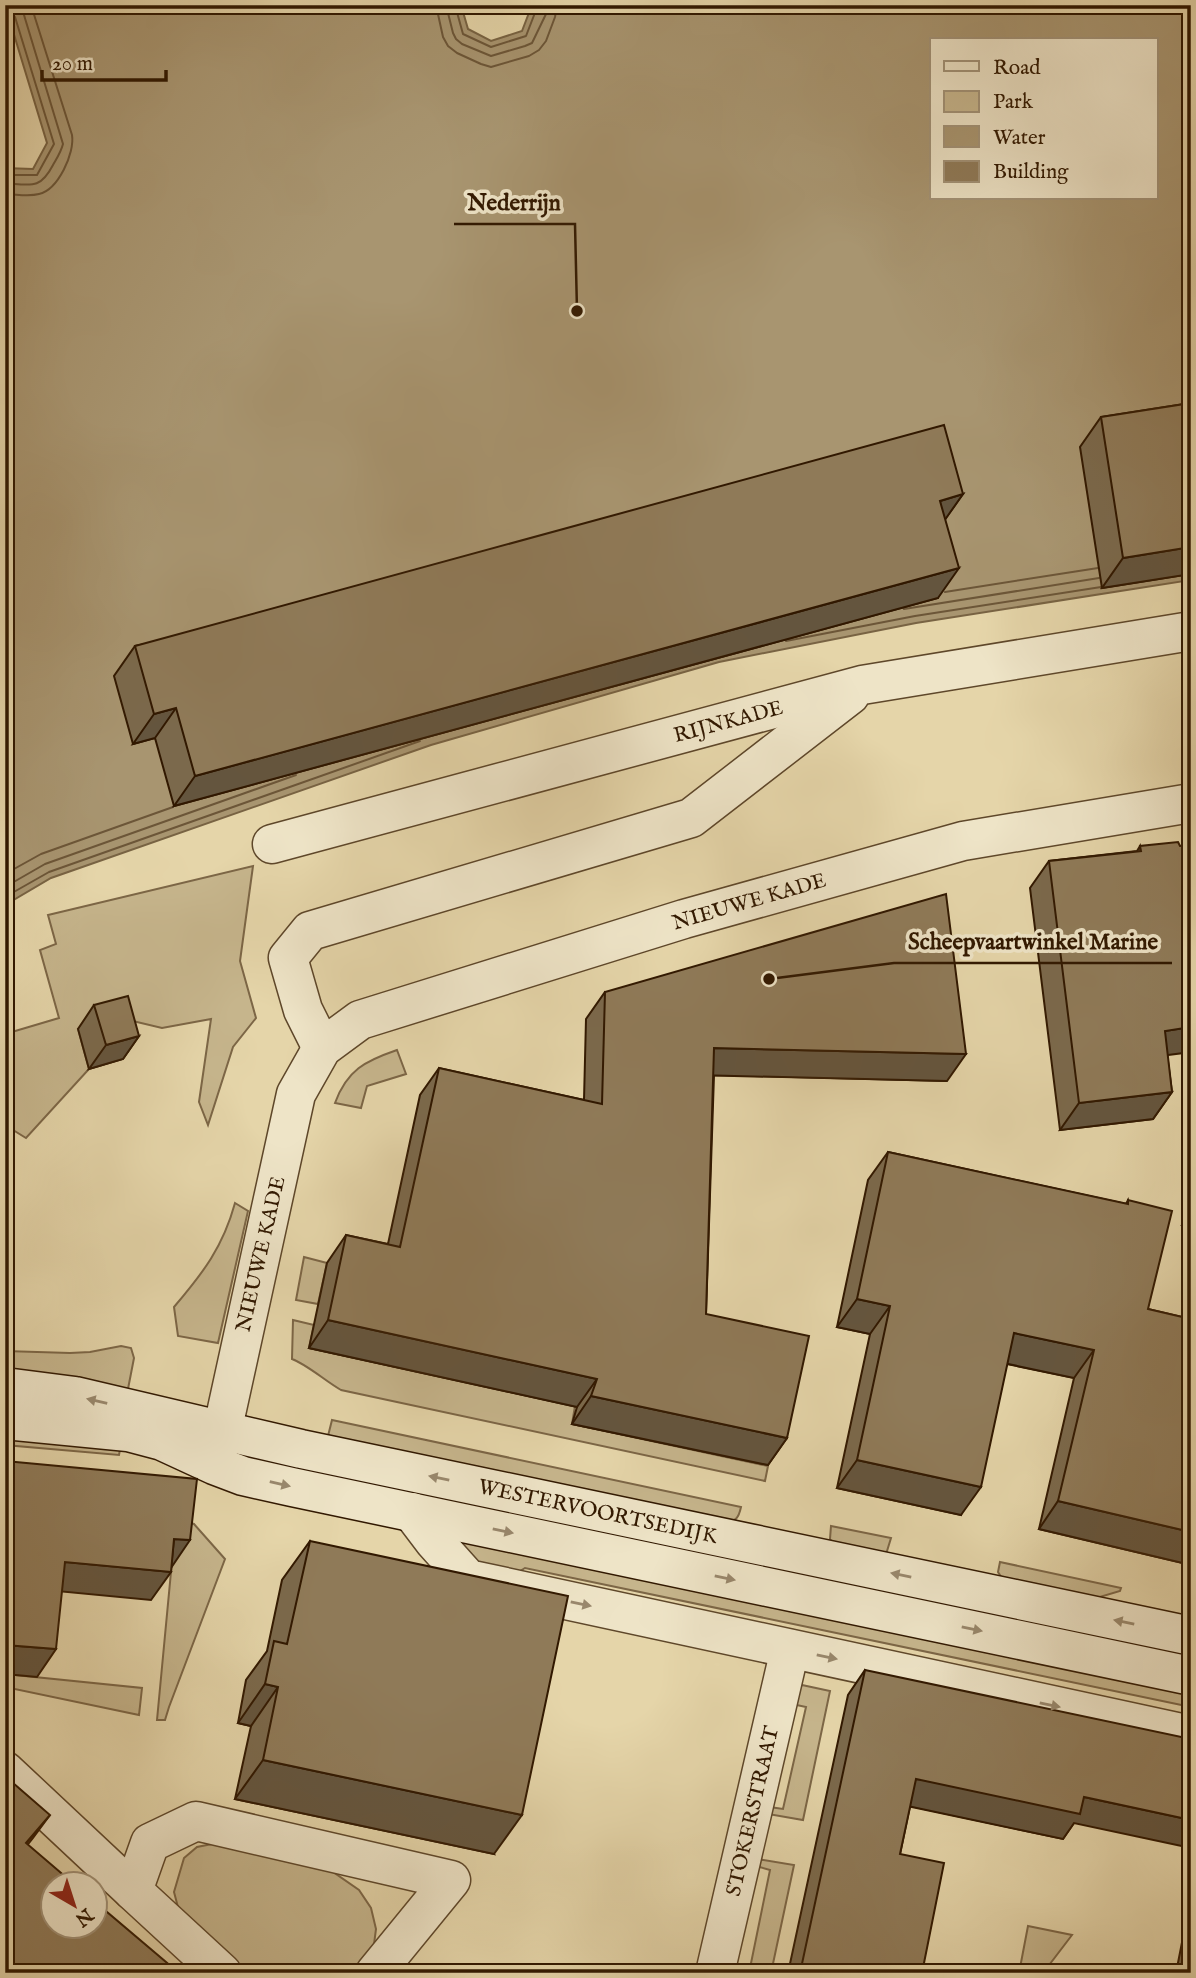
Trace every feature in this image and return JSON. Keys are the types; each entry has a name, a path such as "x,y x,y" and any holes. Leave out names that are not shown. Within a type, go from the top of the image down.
{"street":[{"name":"RIJNKADE","path":"272,844 862,685 1191,631"},
{"path":"322,1048 303,1010 288,958 310,931 691,818 862,685"},
{"name":"NIEUWE KADE","path":"218,1448 296,1094 322,1048 359,1020 697,915 963,841 1191,803"},
{"name":"WESTERVOORTSEDIJK","path":"5,1387 75,1396 218,1448 243,1476 1191,1676"},
{"name":"WESTERVOORTSEDIJK","path":"5,1420 128,1432 162,1441 218,1448 1191,1636"},
{"path":"412,1511 468,1579 1191,1735"},
{"name":"STOKERSTRAAT","path":"715,1973 790,1649"},
{"path":"5,1771 222,1973"},
{"path":"133,1891 150,1843 196,1821 451,1880 375,1973"}],"green space":[{"path":"253,866 240,961 256,1018 233,1047 208,1125 199,1102 211,1019 162,1028 116,1017 78,1029 89,1069 26,1138 5,1125 5,1034 59,1018 40,950 56,944 48,915"},
{"path":"397,1050 406,1074 367,1086 361,1108 335,1103 345,1082 358,1068"},
{"path":"235,1203 248,1211 218,1343 178,1336 174,1307 211,1259"},
{"path":"304,1257 327,1263 318,1304 296,1300"},
{"path":"293,1320 314,1325 309,1348 575,1406 572,1424 768,1466 765,1481 341,1390 292,1359"},
{"path":"121,1346 131,1348 134,1358 127,1394 5,1374 5,1351 70,1353"},
{"path":"332,1420 741,1507 735,1519 722,1524 327,1440"},
{"path":"5,1430 121,1444 119,1455 5,1445"},
{"path":"176,1519 194,1524 225,1559 165,1720 157,1720"},
{"path":"831,1526 891,1538 887,1551 875,1558 836,1547 830,1539"},
{"path":"449,1531 1191,1689 1191,1707 525,1568 509,1578 481,1568"},
{"path":"1000,1562 1121,1588 1120,1591 1083,1602 1008,1587 998,1572"},
{"path":"5,1674 142,1688 139,1715 5,1687"},
{"path":"802,1685 830,1691 803,1820 768,1814 769,1807 783,1809 806,1707 792,1704"},
{"path":"217,1843 333,1872 359,1890 371,1908 376,1929 373,1952 362,1973 249,1973 198,1931 179,1911 174,1892 184,1858 197,1847"},
{"path":"757,1859 794,1865 771,1973 749,1973 770,1870 756,1866"},
{"path":"1028,1926 1072,1935 1043,1973 1019,1973"}],"water":[{"path":"5,5 461,5 468,29 491,41 522,31 532,5 1191,5 1191,580 916,623 719,662 431,745 51,878 5,905 5,168 33,169 47,143"}],"building":[{"path":"1191,403 1191,547 1123,558 1101,417"},
{"path":"944,425 963,494 940,501 959,568 195,776 176,708 154,714 135,646"},
{"path":"1178,842 1180,846 1191,845 1191,1027 1165,1031 1172,1092 1079,1103 1049,861 1141,851 1140,846"},
{"path":"946,894 966,1054 714,1048 706,1314 809,1336 787,1438 591,1396 597,1379 328,1320 346,1235 400,1247 439,1068 602,1104 605,992"},
{"path":"128,996 139,1036 106,1045 94,1005"},
{"path":"888,1152 1172,1211 1148,1309 1191,1319 1191,1532 1058,1501 1094,1350 1014,1333 981,1487 857,1460 890,1306 857,1299"},
{"path":"5,1461 197,1479 190,1540 174,1539 171,1572 65,1562 56,1649 5,1645"},
{"path":"310,1541 568,1596 522,1815 263,1760 278,1687 265,1684 274,1641 287,1644"},
{"path":"865,1670 1191,1739 1191,1820 1084,1797 1080,1814 916,1779 900,1854 944,1863 922,1973 800,1973"},
{"path":"5,1776 50,1815 26,1843 58,1870 38,1870 38,1940 108,1940 108,1913 179,1973 5,1973"},
{"path":"1191,1956 1191,1973 1177,1973"}],"place":[{"name":"Nederrijn","path":"577,311"},
{"name":"Scheepvaartwinkel Marine","path":"769,979"}]}
